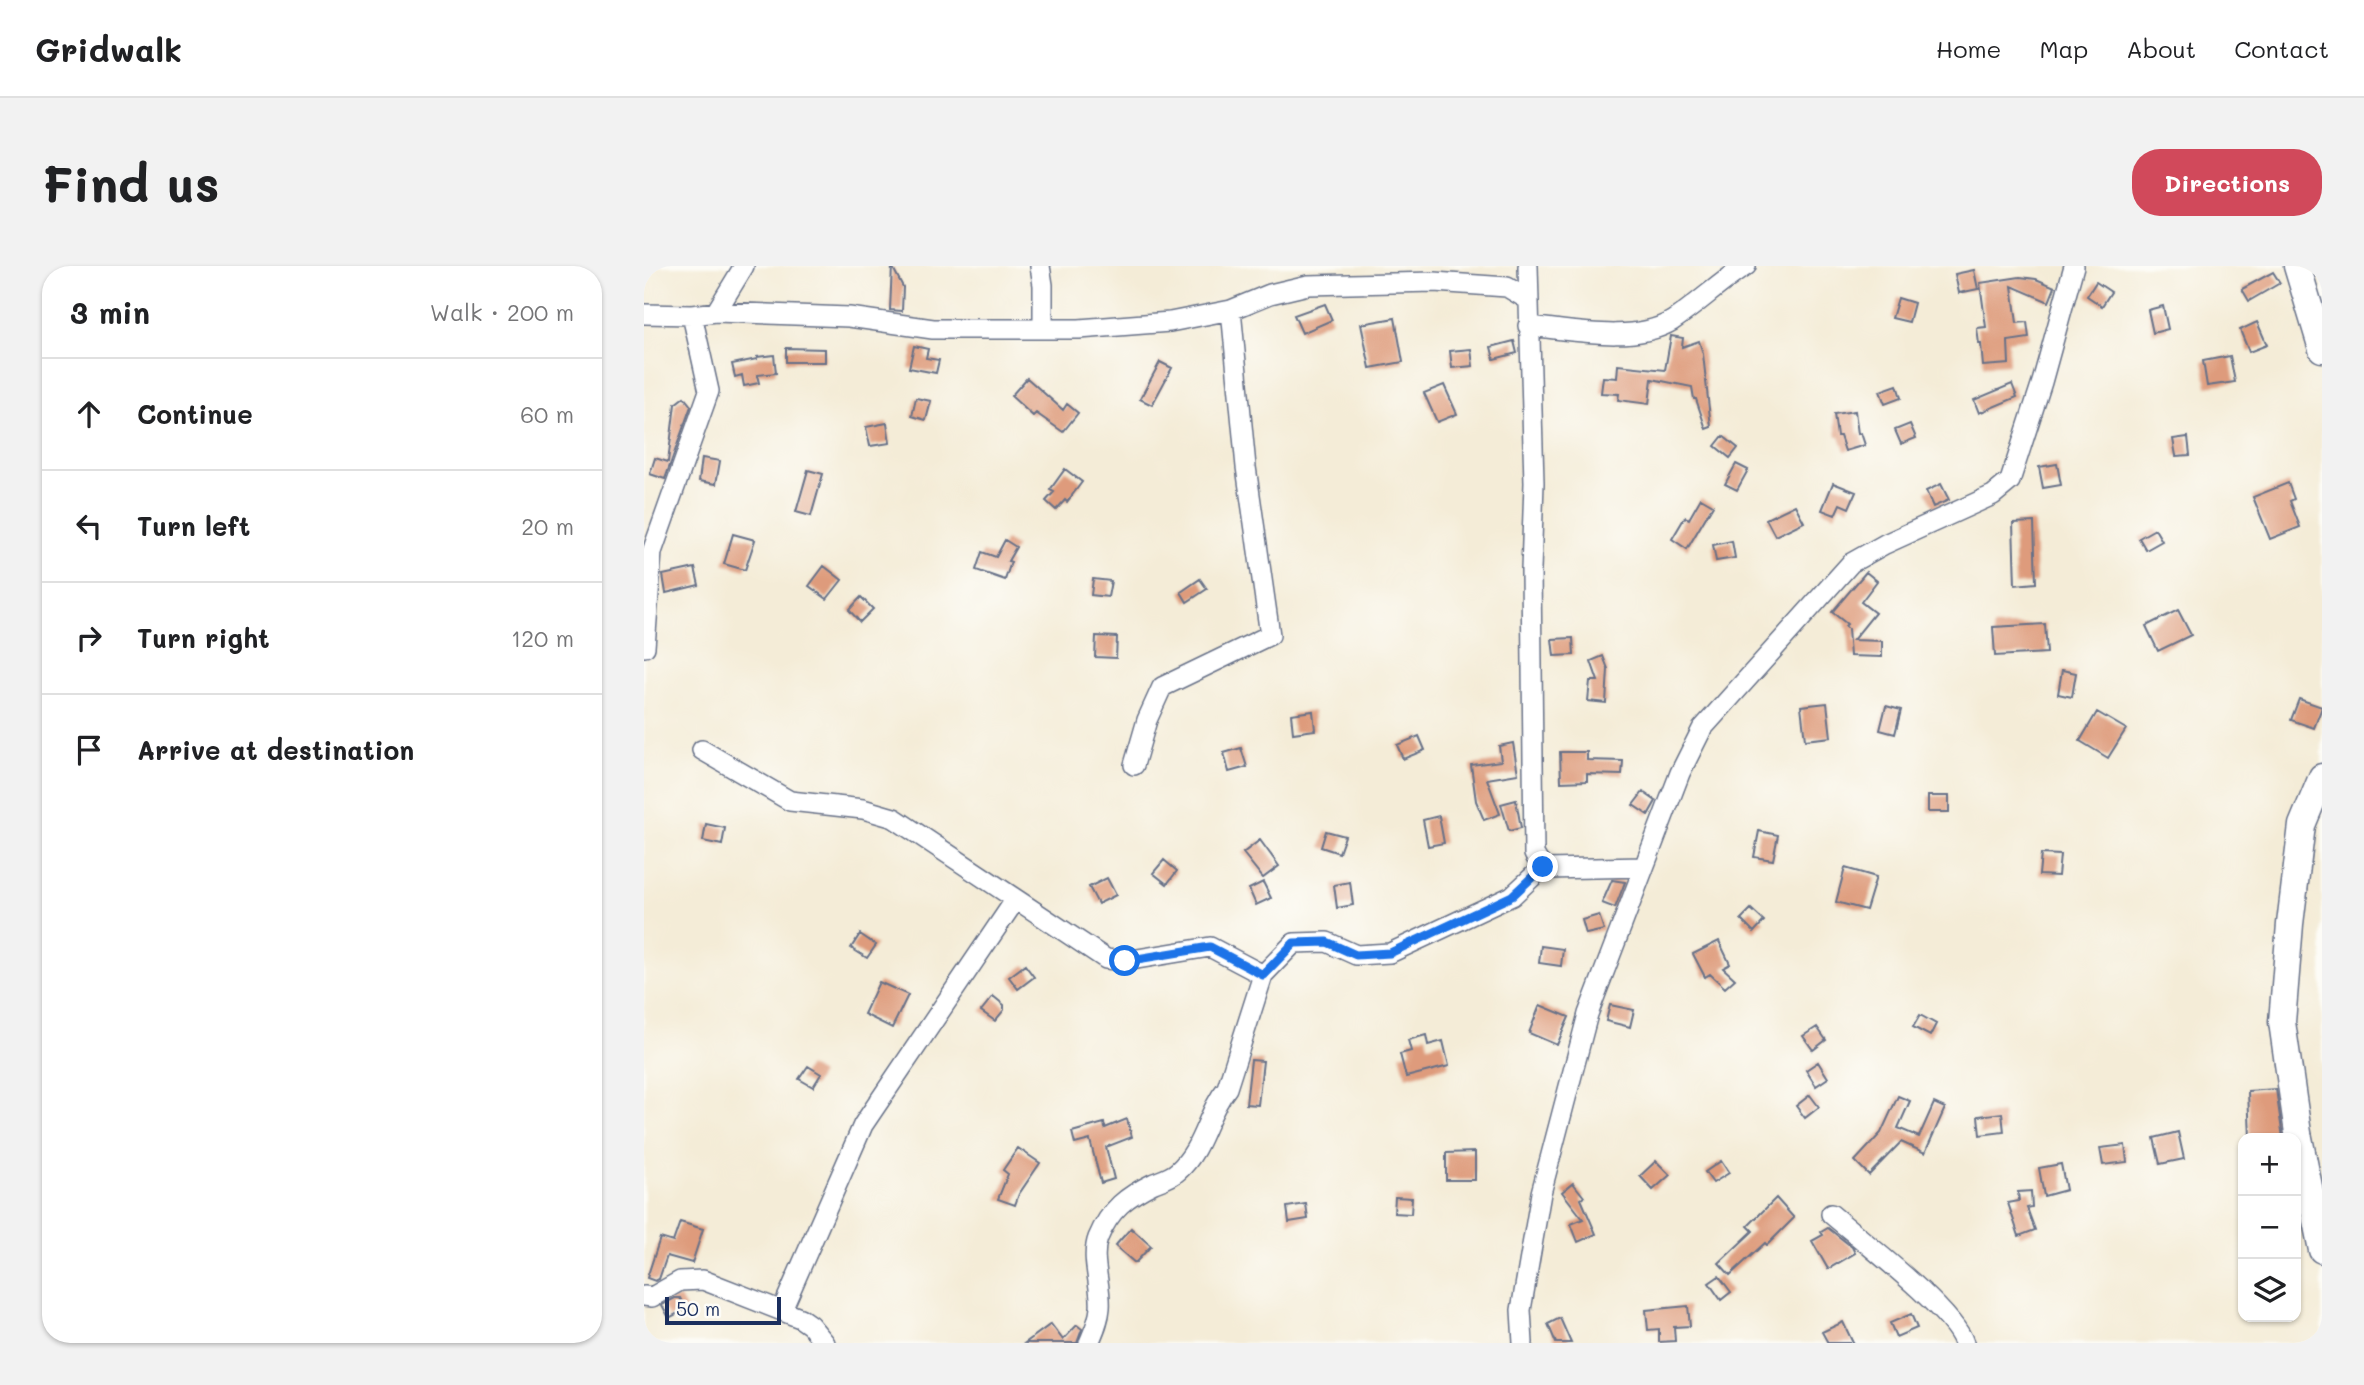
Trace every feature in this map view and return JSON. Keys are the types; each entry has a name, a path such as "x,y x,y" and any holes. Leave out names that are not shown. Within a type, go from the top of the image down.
{"street":[{"path":"716,312 744,266"},
{"path":"1040,266 1043,329"},
{"path":"1528,266 1534,483 1531,570 1534,854 1546,869 1644,867"},
{"path":"1528,326 1622,334 1650,330 1671,321 1746,266"},
{"path":"1523,1343 1521,1310 1541,1193 1588,1014 1680,773 1702,729 1851,563 1885,544 1993,495 2010,481 2038,395 2074,266"},
{"path":"2297,266 2322,349"},
{"path":"644,314 692,315 716,312 849,317 933,329 1079,329 1170,322 1231,310 1270,294 1308,285 1434,282 1507,287 1527,299"},
{"path":"1135,765 1147,720 1162,687 1270,635 1246,467 1231,310"},
{"path":"645,647 652,552 709,391 692,315"},
{"path":"702,750 790,801 863,809 894,818 1106,959 1125,961 1210,947 1263,975"},
{"path":"2322,777 2302,825 2282,1022 2298,1133 2322,1251"},
{"path":"1088,1343 1098,1322 1101,1305 1097,1277 1097,1241 1112,1210 1143,1188 1177,1172 1200,1145 1219,1098 1227,1088 1263,975 1294,943 1327,942 1356,955 1390,953 1512,896 1543,867"},
{"path":"782,1310 863,1125 1016,899"},
{"path":"1831,1214 1954,1324 1964,1343"},
{"path":"644,1296 652,1297 680,1281 703,1280 757,1303 782,1310 810,1325 825,1343"}],"building":[{"path":"892,266 903,287 902,311 890,310"},
{"path":"1974,270 1978,289 1959,293 1955,274"},
{"path":"2273,272 2280,283 2249,301 2242,289"},
{"path":"2020,277 2036,279 2055,287 2049,302 2012,286 2017,323 2027,322 2029,338 2008,341 2009,364 1983,366 1977,328 1986,327 1980,283"},
{"path":"2096,282 2111,292 2102,306 2087,296"},
{"path":"1898,298 1914,303 1909,322 1892,318"},
{"path":"1325,304 1332,320 1302,333 1294,315"},
{"path":"2163,306 2168,329 2153,333 2148,310"},
{"path":"1395,318 1403,362 1370,368 1361,324"},
{"path":"2257,322 2267,345 2249,352 2240,330"},
{"path":"1671,336 1683,338 1682,347 1699,341 1703,354 1711,427 1706,429 1692,387 1652,379 1649,404 1618,400 1619,394 1601,393 1603,377 1617,378 1618,365 1665,370"},
{"path":"1514,341 1517,353 1494,359 1491,347"},
{"path":"914,346 928,349 926,358 939,360 936,373 909,368"},
{"path":"786,348 825,349 825,362 786,362"},
{"path":"1471,349 1473,366 1452,368 1450,351"},
{"path":"774,355 776,373 757,375 759,383 744,386 742,375 735,377 732,364"},
{"path":"2230,356 2235,382 2207,386 2203,361"},
{"path":"1160,362 1172,368 1152,405 1140,399"},
{"path":"1027,378 1063,410 1067,404 1078,413 1063,432 1036,413 1033,416 1011,396"},
{"path":"2012,384 2017,397 1979,413 1974,400"},
{"path":"1444,385 1457,414 1437,422 1424,393"},
{"path":"1897,385 1901,398 1885,404 1880,391"},
{"path":"684,397 691,406 665,479 650,474 655,458 668,462 675,404"},
{"path":"916,398 931,401 926,420 912,416"},
{"path":"1855,411 1858,434 1861,433 1865,445 1845,451 1840,436 1837,436 1834,414"},
{"path":"887,423 890,443 870,446 866,427"},
{"path":"1910,424 1916,438 1901,444 1895,430"},
{"path":"1723,436 1738,448 1730,458 1715,446"},
{"path":"2188,437 2190,455 2176,456 2173,439"},
{"path":"702,458 720,461 716,484 699,481"},
{"path":"1736,464 1748,470 1737,490 1725,484"},
{"path":"2057,464 2061,485 2043,488 2039,467"},
{"path":"1065,469 1082,482 1067,502 1065,500 1056,510 1046,501 1054,492 1050,490"},
{"path":"808,470 823,474 811,516 796,512"},
{"path":"1833,483 1856,492 1849,508 1840,504 1835,515 1822,510"},
{"path":"2288,483 2294,499 2290,501 2300,527 2270,539 2253,497"},
{"path":"1941,484 1949,500 1933,507 1926,491"},
{"path":"1701,498 1713,505 1687,549 1672,539 1685,517 1689,519"},
{"path":"1795,505 1804,522 1775,536 1766,519"},
{"path":"2034,522 2036,583 2015,585 2013,523"},
{"path":"2155,529 2162,541 2146,550 2139,538"},
{"path":"733,534 755,540 745,570 724,564"},
{"path":"1005,540 1016,547 1008,561 1011,562 1005,580 976,570 982,552 996,557"},
{"path":"1732,541 1735,558 1716,561 1713,545"},
{"path":"824,566 842,580 827,599 809,586"},
{"path":"695,568 699,585 666,593 663,575"},
{"path":"1866,572 1877,581 1861,602 1875,613 1853,640 1882,641 1882,657 1850,656 1848,629 1845,626 1847,624 1832,612"},
{"path":"1093,579 1111,581 1108,597 1091,595"},
{"path":"1200,579 1207,589 1187,602 1181,592"},
{"path":"861,597 873,609 860,622 849,610"},
{"path":"2178,610 2191,635 2158,651 2146,626"},
{"path":"2045,624 2047,653 1995,656 1993,627"},
{"path":"1096,636 1117,637 1116,658 1095,657"},
{"path":"1573,638 1574,655 1554,656 1552,639"},
{"path":"1603,656 1608,669 1606,703 1588,701 1590,681 1598,681 1591,661"},
{"path":"2062,670 2076,673 2072,697 2058,694"},
{"path":"2299,699 2322,707 2314,728 2291,720"},
{"path":"1827,703 1831,737 1805,740 1801,706"},
{"path":"1886,706 1901,710 1895,734 1880,730"},
{"path":"1313,711 1315,730 1293,733 1291,714"},
{"path":"2097,712 2126,729 2108,758 2080,741"},
{"path":"1419,736 1425,750 1403,759 1397,745"},
{"path":"1513,743 1518,774 1487,779 1500,814 1484,820 1476,801 1471,765 1501,761 1499,746"},
{"path":"1241,748 1247,767 1229,772 1224,753"},
{"path":"1560,752 1587,752 1587,760 1623,761 1622,775 1587,774 1587,781 1561,782"},
{"path":"1643,792 1656,801 1648,815 1633,805"},
{"path":"1928,796 1949,796 1949,812 1928,812"},
{"path":"1516,800 1521,828 1509,831 1501,804"},
{"path":"1439,816 1444,843 1428,846 1423,820"},
{"path":"706,824 725,828 722,845 703,841"},
{"path":"1326,831 1345,836 1339,853 1321,847"},
{"path":"1759,831 1778,835 1773,860 1754,857"},
{"path":"1260,840 1279,866 1263,878 1243,853"},
{"path":"2041,854 2060,855 2058,876 2039,875"},
{"path":"1164,860 1177,871 1167,884 1153,873"},
{"path":"1845,868 1876,877 1866,910 1836,902"},
{"path":"1107,878 1116,895 1098,904 1089,887"},
{"path":"1612,880 1625,882 1615,908 1602,903"},
{"path":"1263,882 1271,898 1256,905 1249,889"},
{"path":"1350,882 1353,905 1337,908 1334,885"},
{"path":"1751,909 1764,921 1754,932 1741,919"},
{"path":"1599,915 1604,930 1586,934 1582,920"},
{"path":"860,934 876,945 867,958 851,948"},
{"path":"1719,941 1730,964 1723,968 1735,979 1725,988 1710,974 1705,977 1693,954"},
{"path":"1541,946 1563,949 1561,966 1539,963"},
{"path":"1025,965 1034,977 1018,989 1009,977"},
{"path":"879,982 908,995 892,1028 864,1014"},
{"path":"993,996 1004,1005 1004,1010 995,1021 981,1011"},
{"path":"1540,1005 1569,1017 1557,1045 1529,1033"},
{"path":"1610,1005 1634,1010 1630,1027 1606,1021"},
{"path":"1920,1015 1936,1024 1930,1036 1913,1027"},
{"path":"1817,1027 1826,1040 1813,1050 1803,1036"},
{"path":"1426,1035 1428,1045 1443,1041 1449,1066 1406,1077 1400,1054 1411,1051 1408,1040"},
{"path":"1251,1060 1263,1061 1258,1105 1246,1104"},
{"path":"1818,1062 1828,1078 1816,1086 1806,1070"},
{"path":"808,1066 821,1074 813,1087 799,1079"},
{"path":"2276,1089 2282,1133 2250,1133 2248,1091"},
{"path":"1810,1095 1819,1107 1805,1118 1796,1106"},
{"path":"1898,1096 1910,1101 1898,1128 1919,1137 1934,1103 1945,1108 1925,1153 1901,1142 1869,1175 1855,1161 1881,1133"},
{"path":"2002,1113 2004,1132 1980,1135 1978,1116"},
{"path":"1127,1119 1132,1137 1106,1147 1114,1179 1101,1183 1090,1140 1075,1144 1072,1132 1104,1123 1105,1128"},
{"path":"2178,1132 2184,1159 2160,1164 2154,1138"},
{"path":"2125,1145 2127,1162 2103,1165 2100,1148"},
{"path":"1018,1148 1040,1163 1019,1194 1015,1205 998,1199 1008,1174 1003,1170"},
{"path":"1475,1152 1475,1180 1446,1180 1446,1153"},
{"path":"1656,1161 1670,1175 1653,1190 1640,1176"},
{"path":"1721,1161 1729,1173 1713,1183 1705,1172"},
{"path":"2061,1164 2066,1190 2044,1196 2039,1168"},
{"path":"1573,1183 1584,1197 1581,1199 1596,1234 1578,1242 1571,1224 1583,1219 1562,1192"},
{"path":"2031,1191 2032,1207 2027,1208 2035,1230 2019,1236 2008,1203 2019,1201 2018,1192"},
{"path":"1395,1197 1412,1198 1411,1214 1394,1213"},
{"path":"1776,1198 1794,1218 1767,1245 1765,1243 1730,1275 1719,1263 1753,1231 1748,1226"},
{"path":"1306,1204 1308,1219 1289,1222 1287,1207"},
{"path":"680,1222 703,1229 692,1263 667,1256 659,1279 655,1281 647,1278 660,1238 673,1242"},
{"path":"1131,1228 1151,1246 1135,1263 1115,1246"},
{"path":"1828,1228 1852,1247 1855,1253 1828,1269 1812,1241 1823,1235 1821,1232"},
{"path":"1719,1276 1731,1292 1721,1300 1709,1283"},
{"path":"680,1298 686,1309 669,1318 662,1305"},
{"path":"1688,1306 1690,1326 1674,1327 1675,1341 1659,1342 1659,1329 1648,1330 1646,1310"},
{"path":"1911,1314 1917,1328 1896,1337 1890,1323"},
{"path":"1560,1318 1571,1343 1556,1343 1548,1324"},
{"path":"1843,1322 1853,1343 1828,1343 1822,1332"},
{"path":"1051,1324 1063,1340 1077,1325 1082,1329 1077,1343 1025,1343"}],"route":[{"path":"1125,961 1210,947 1263,975 1294,943 1327,942 1356,955 1390,953 1512,896 1543,867"}]}
